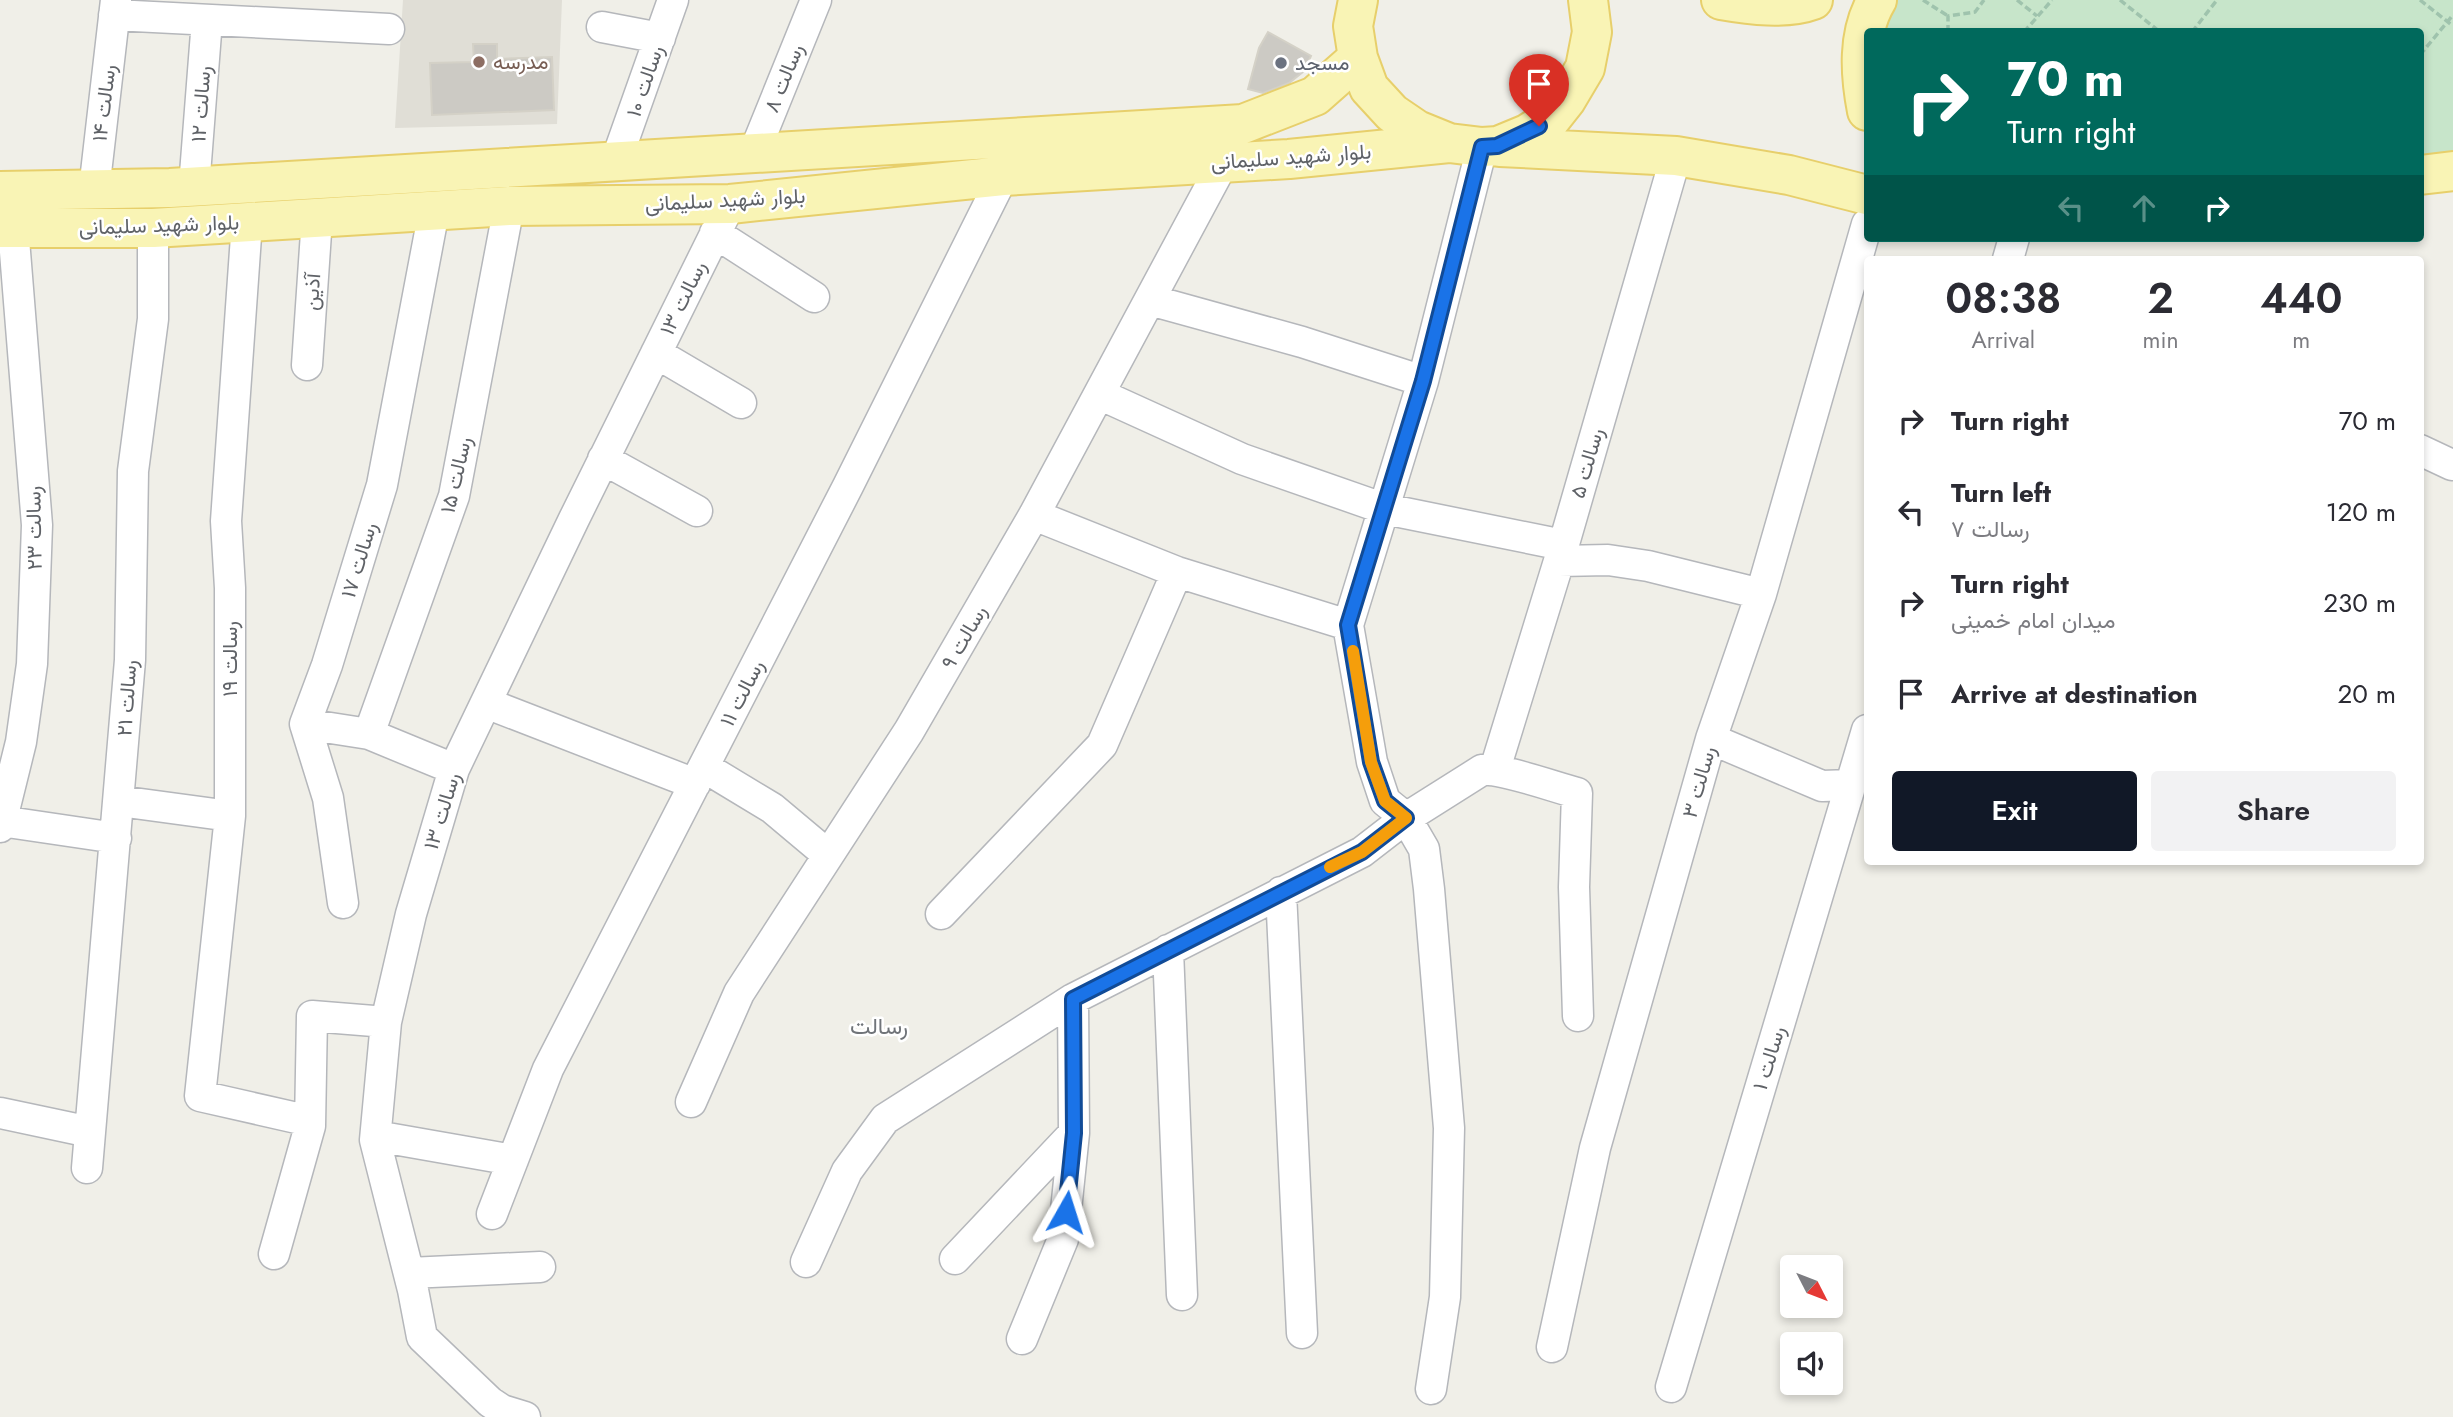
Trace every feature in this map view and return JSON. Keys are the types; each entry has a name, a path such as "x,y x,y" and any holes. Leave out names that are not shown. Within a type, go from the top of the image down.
{"main road":[{"path":"1358,0 1353,26 1358,58 1369,88 1392,113 1417,130 1476,146 1527,134 1551,119 1566,100 1585,68 1592,32 1588,0"},
{"path":"1721,0 1748,5 1804,3 1814,0"},
{"path":"1868,28 1877,0"},
{"path":"1864,39 1861,81 1864,96"},
{"name":"بلوار شهید سلیمانی","path":"6,209 94,190 194,187 1243,124 1315,96 1358,58"},
{"name":"بلوار شهید سلیمانی","path":"6,209 153,228 509,206 722,219 1003,176 1476,146 1676,156 1789,175 1864,194"},
{"path":"2424,175 2453,171"}],"street":[{"name":"رسالت ۱۰","path":"616,161 673,0"},
{"name":"رسالت ۸","path":"754,153 816,2"},
{"path":"115,8 207,20 255,11 389,29"},
{"name":"رسالت ۱۴","path":"94,190 115,8"},
{"name":"رسالت ۱۲","path":"194,187 207,20"},
{"path":"602,27 660,38"},
{"path":"1431,1389 1445,1297 1449,1128 1424,849 1406,818 1385,801 1371,762 1348,625 1423,381 1476,146"},
{"name":"رسالت ۵","path":"1495,769 1561,553 1676,156"},
{"name":"رسالت ۹","path":"691,1102 739,993 909,731 1034,516 1223,163"},
{"name":"رسالت ۱۱","path":"492,1214 548,1069 855,474 1003,176"},
{"name":"رسالت ۱۵","path":"369,734 454,496 509,206"},
{"name":"رسالت ۲۳","path":"1,824 10,739 32,664 37,525 6,209"},
{"name":"رسالت ۱۷","path":"305,724 327,665 382,485 434,211"},
{"name":"آذین","path":"307,365 317,218"},
{"path":"722,219 814,297"},
{"name":"رسالت ۱۳","path":"525,1417 502,1410 491,1402 422,1337 376,1136 386,1022 411,914 454,769 722,219"},
{"name":"رسالت ۱۹","path":"247,222 226,521 230,589 230,816 200,1096 310,1121"},
{"name":"رسالت ۲۱","path":"87,1168 130,660 133,471 153,319 153,228"},
{"name":"رسالت ۳","path":"1552,1347 1595,1148 1711,739 1761,594 1864,234"},
{"path":"1150,299 1302,342 1423,381"},
{"path":"656,353 740,403"},
{"path":"1099,394 1241,459 1385,509 1561,553 1648,566 1761,594"},
{"path":"2424,452 2452,465"},
{"path":"603,459 697,512"},
{"path":"1034,516 1177,572 1348,625"},
{"path":"941,914 1102,745 1177,572"},
{"path":"486,703 699,775 772,807 828,855"},
{"path":"343,903 328,798 305,724 369,734 454,769"},
{"path":"1711,739 1822,786 1851,785"},
{"name":"رسالت ۱","path":"1671,1387 1864,740"},
{"path":"806,1262 847,1171 885,1119 1073,999 1362,852 1406,818 1482,771 1495,769 1577,793 1574,887 1578,1016"},
{"path":"119,801 230,816"},
{"path":"1,824 116,838"},
{"path":"1281,891 1302,1333"},
{"path":"1168,950 1182,1294"},
{"path":"1022,1339 1063,1239 1074,1133 1073,999"},
{"path":"274,1254 310,1121 312,1016 386,1022"},
{"path":"0,1113 90,1132"},
{"path":"955,1259 1074,1133"},
{"path":"376,1136 513,1160"},
{"path":"409,1273 540,1267"}],"path":[{"path":"1923,0 1948,16 1975,12 1984,0"},
{"path":"2017,0 2037,16"},
{"path":"2027,28 2052,0"},
{"path":"2120,0 2155,28"},
{"path":"2195,28 2217,0"},
{"path":"2420,0 2453,26"},
{"path":"2424,50 2453,15"},
{"path":"1948,16 1948,28"}],"shaded area":[{"name":"مدرسه","path":"403,0 562,0 557,124 395,128"}],"green space":[{"path":"1889,0 2453,0 2453,157 2424,160 2424,28 1877,28"}],"building":[{"name":"مسجد","path":"1268,32 1311,56 1304,71 1289,83 1263,93 1248,89 1259,48"},
{"path":"473,44 497,44 497,59 552,57 554,110 432,115 430,63 474,62"}],"slow traffic":[{"path":"1330,867 1362,852 1406,818 1385,801 1371,762 1353,651"}],"place":[{"name":"مدرسه","path":"479,62"},
{"name":"مسجد","path":"1281,63"}],"district":[{"name":"رسالت","path":"879,1026"}],"route":[{"path":"1066,1212 1074,1133 1073,999 1362,852 1406,818 1385,801 1371,762 1348,625 1423,381 1482,147 1497,146 1539,126"}]}
